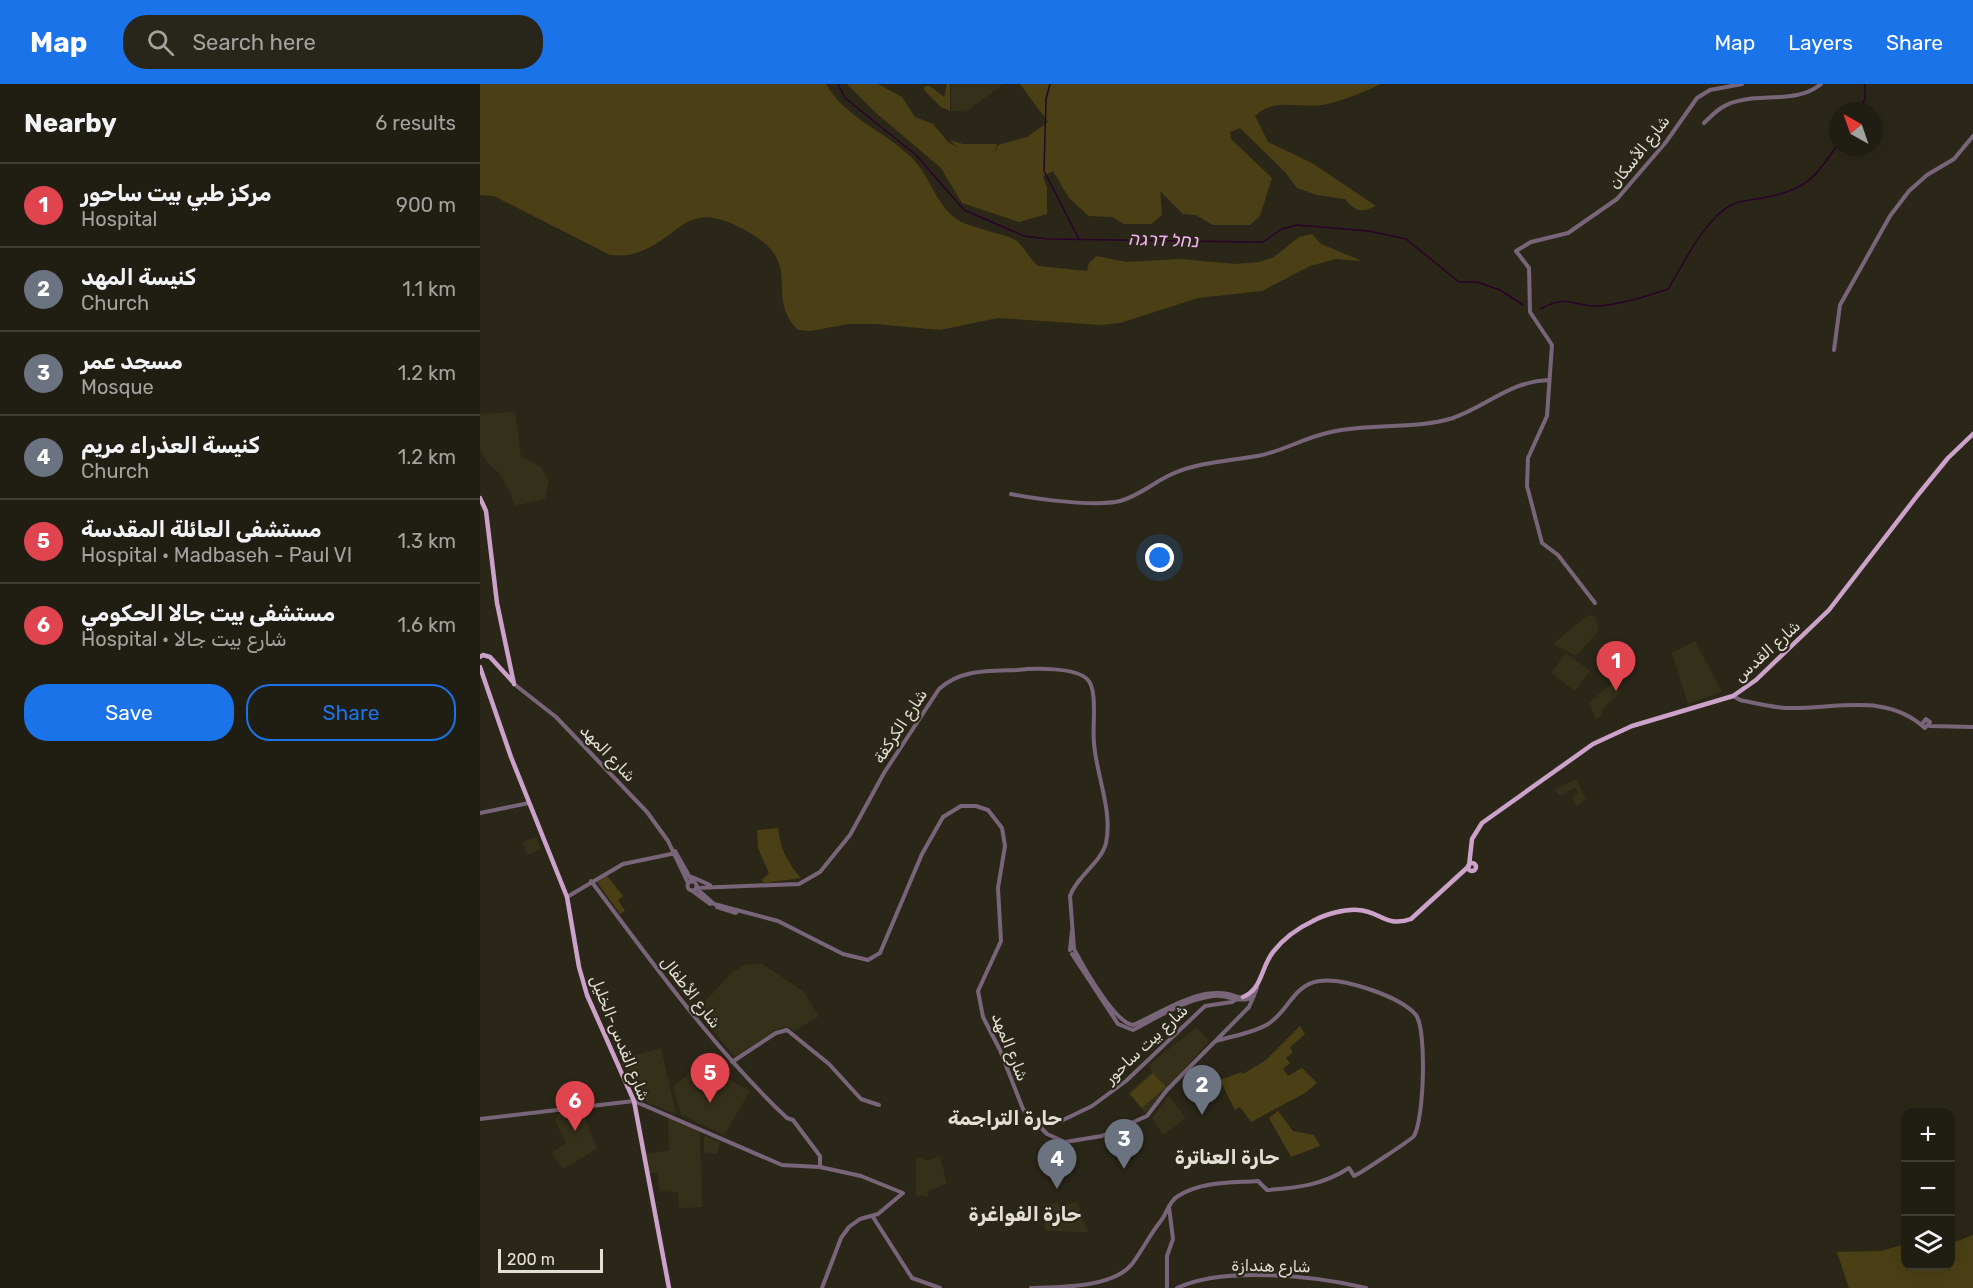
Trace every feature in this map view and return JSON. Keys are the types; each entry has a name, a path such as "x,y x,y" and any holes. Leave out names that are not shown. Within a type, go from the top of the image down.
{"main road":[{"name":"شارع القدس","path":"1471,864 1472,839 1482,823 1593,744 1632,726 1733,696 1756,680 1829,610 1930,479 1973,434"},
{"path":"480,498 486,511 497,603 514,684"},
{"path":"480,657 483,655 490,657 514,684"},
{"name":"شارع القدس-الخليل","path":"480,667 529,803 567,897 579,967 587,995 634,1101 669,1288"},
{"path":"1455,880 1474,870 1469,869 1471,864"},
{"path":"1242,998 1257,991 1264,964 1285,939 1314,920 1358,910 1388,921 1401,923 1412,919 1471,864"}],"street":[{"name":"شارع الأسكان","path":"1595,603 1558,555 1542,543 1527,486 1528,458 1547,417 1552,345 1530,312 1529,268 1516,251 1531,242 1568,233 1606,207 1627,189 1666,142 1697,98 1710,90 1742,84"},
{"path":"1704,123 1723,106 1801,94 1821,84"},
{"path":"1834,350 1840,304 1890,216 1909,190 1954,159 1973,136"},
{"path":"1011,494 1047,499 1118,502 1137,495 1172,474 1194,467 1256,456 1328,432 1375,425 1415,425 1453,417 1524,383 1549,380"},
{"name":"شارع الكركفة","path":"713,886 777,886 809,880 820,872 850,835 878,783 939,689 952,679 976,671 1037,668 1078,673 1088,679 1094,692 1095,761 1104,803 1106,843 1070,896 1073,951 1113,1012 1126,1024 1133,1025 1197,996 1226,994 1242,998"},
{"name":"شارع المهد","path":"514,684 556,717 602,763 658,825 691,882"},
{"path":"1733,696 1740,700 1786,708 1865,704 1923,721 1924,727 1973,727"},
{"path":"480,813 529,803"},
{"name":"شارع المهد","path":"705,897 714,904 783,925 843,954 868,960 880,953 922,854 943,817 961,806 976,806 988,810 1002,828 1005,837 998,888 1002,937 978,991 983,1017 1003,1056 1023,1109 1047,1134 1065,1142 1102,1136 1147,1116 1167,1090 1215,1041"},
{"path":"567,897 623,864 674,852 691,882 705,897 713,886"},
{"path":"687,874 713,886"},
{"name":"شارع الأطفال","path":"591,881 687,1009 764,1097 787,1118 793,1120 820,1156 820,1167"},
{"path":"691,882 700,881"},
{"path":"691,882 691,890 713,886"},
{"name":"شارع المهد","path":"691,890 721,909 783,925"},
{"path":"1031,1288 1098,1282 1117,1276 1131,1266 1146,1240 1164,1217 1168,1206 1179,1195 1230,1181 1258,1181 1267,1190 1297,1189 1323,1181 1349,1168 1354,1176 1414,1136 1423,1106 1423,1033 1415,1015 1385,996 1334,981 1318,981 1296,992 1271,1022 1215,1041"},
{"path":"1215,1041 1249,1007 1257,991"},
{"path":"1242,998 1249,1007"},
{"name":"شارع بيت ساحور","path":"1036,1123 1048,1124 1063,1120 1092,1106 1126,1081 1205,1006 1242,998"},
{"path":"732,1062 776,1033 787,1030 829,1064 861,1099 879,1105"},
{"path":"480,1119 634,1101 782,1165 820,1167 871,1179 903,1193 873,1217 860,1219 849,1227 841,1239 822,1288"},
{"path":"1167,1288 1167,1256 1173,1239 1168,1206"},
{"path":"873,1217 912,1278 940,1288"},
{"name":"شارع هندازة","path":"1178,1288 1206,1277 1244,1277 1310,1278 1366,1288"}],"shaded area":[{"path":"480,84 826,84 843,106 912,158 951,214 964,223 1014,239 1038,266 1087,271 1089,263 1097,256 1126,262 1180,259 1236,264 1260,262 1274,257 1299,237 1312,234 1321,244 1362,261 1336,259 1310,266 1262,291 1198,298 1120,323 1101,325 998,318 940,330 876,324 848,324 811,331 798,330 788,317 784,304 780,266 774,254 763,242 723,220 708,217 695,219 650,247 630,255 610,255 494,196 480,195"},
{"path":"847,84 878,84 902,97 915,117 933,124 948,142 959,148 949,140 963,144 997,144 993,157 998,145 1027,137 1048,122 1020,84 1381,84 1334,102 1318,105 1280,105 1263,110 1255,116 1268,142 1312,163 1376,206 1359,210 1352,207 1345,199 1317,195 1297,188 1285,172 1240,128 1230,132 1231,139 1272,178 1260,216 1250,225 1213,225 1196,215 1183,214 1160,191 1162,215 1151,224 1124,224 1112,217 1089,216 1069,198 1053,171 1043,176 1047,188 1047,214 1019,222 962,203 941,168 875,112"},
{"path":"947,84 950,84 950,111 941,107 924,90 925,86 930,86 944,97"},
{"path":"951,84 1003,84 966,112 951,111"},
{"path":"515,412 521,456 541,467 549,481 545,499 514,506 510,491 480,450 480,414"},
{"path":"1588,615 1595,617 1599,630 1576,656 1553,644"},
{"path":"1695,641 1722,692 1688,704 1672,653"},
{"path":"1566,653 1590,671 1575,691 1551,673"},
{"path":"1614,681 1620,693 1602,709 1602,715 1596,719 1589,703"},
{"path":"1576,779 1586,799 1577,806 1572,798 1578,792 1575,787 1560,796 1554,790"},
{"path":"778,828 785,855 801,878 765,883 762,880 769,873 758,848 757,830"},
{"path":"536,837 541,849 527,855 522,842"},
{"path":"607,876 623,896 618,900 625,911 620,914 597,882"},
{"path":"761,963 803,991 819,1016 795,1031 788,1027 779,1028 735,1057 697,1011 730,974 745,965"},
{"path":"1300,1026 1305,1034 1290,1047 1293,1052 1286,1058 1290,1063 1283,1069 1288,1076 1302,1068 1317,1083 1305,1093 1251,1122 1240,1107 1235,1110 1220,1080 1242,1072 1243,1074 1266,1060"},
{"path":"1197,1027 1209,1041 1145,1113 1128,1093 1151,1073 1150,1064"},
{"path":"661,1048 676,1114 646,1102 637,1095 619,1060"},
{"path":"717,1073 750,1091 724,1135 681,1115 673,1087 688,1074 710,1087"},
{"path":"1153,1073 1166,1087 1142,1108 1130,1094"},
{"path":"1169,1095 1186,1118 1163,1135 1152,1118"},
{"path":"582,1110 597,1149 563,1169 552,1153 566,1143 555,1120 558,1114"},
{"path":"1278,1111 1293,1131 1314,1135 1320,1146 1291,1157 1269,1118"},
{"path":"668,1115 700,1128 702,1207 679,1208 678,1192 659,1191 658,1173 648,1173 644,1153 669,1151"},
{"path":"704,1135 720,1142 717,1154 704,1152"},
{"path":"940,1156 947,1184 929,1190 928,1197 916,1195 916,1157 928,1160"},
{"path":"1077,1202 1088,1232 1045,1231 1043,1204 1058,1203 1059,1207"},
{"path":"1973,1235 1973,1288 1849,1288 1837,1252 1881,1251 1901,1245 1901,1270 1955,1270 1955,1242"}],"waterway":[{"name":"נחל דרגה","path":"838,84 845,98 916,155 964,210 1024,236 1048,239 1263,242 1282,229 1297,225 1369,231 1406,239 1459,282 1477,282 1500,290 1523,305"},
{"path":"1050,84 1046,99 1044,171 1079,239"},
{"name":"נחל דרגה","path":"1863,102 1865,84"},
{"name":"נחל דרגה","path":"1540,309 1565,301 1589,306 1608,305 1634,300 1668,289 1703,231 1721,212 1735,203 1778,195 1799,187 1815,174 1829,156"}],"place":[{"name":"مركز طبي بيت ساحور","path":"1616,691"},
{"name":"مستشفى العائلة المقدسة","path":"710,1103"},
{"name":"كنيسة المهد","path":"1202,1115"},
{"name":"مستشفى بيت جالا الحكومي","path":"575,1131"},
{"name":"مسجد عمر","path":"1124,1169"},
{"name":"كنيسة العذراء مريم","path":"1057,1189"}],"district":[{"name":"حارة التراجمة","path":"1005,1118"},
{"name":"حارة العناترة","path":"1227,1157"},
{"name":"حارة الفواغرة","path":"1025,1214"}]}
